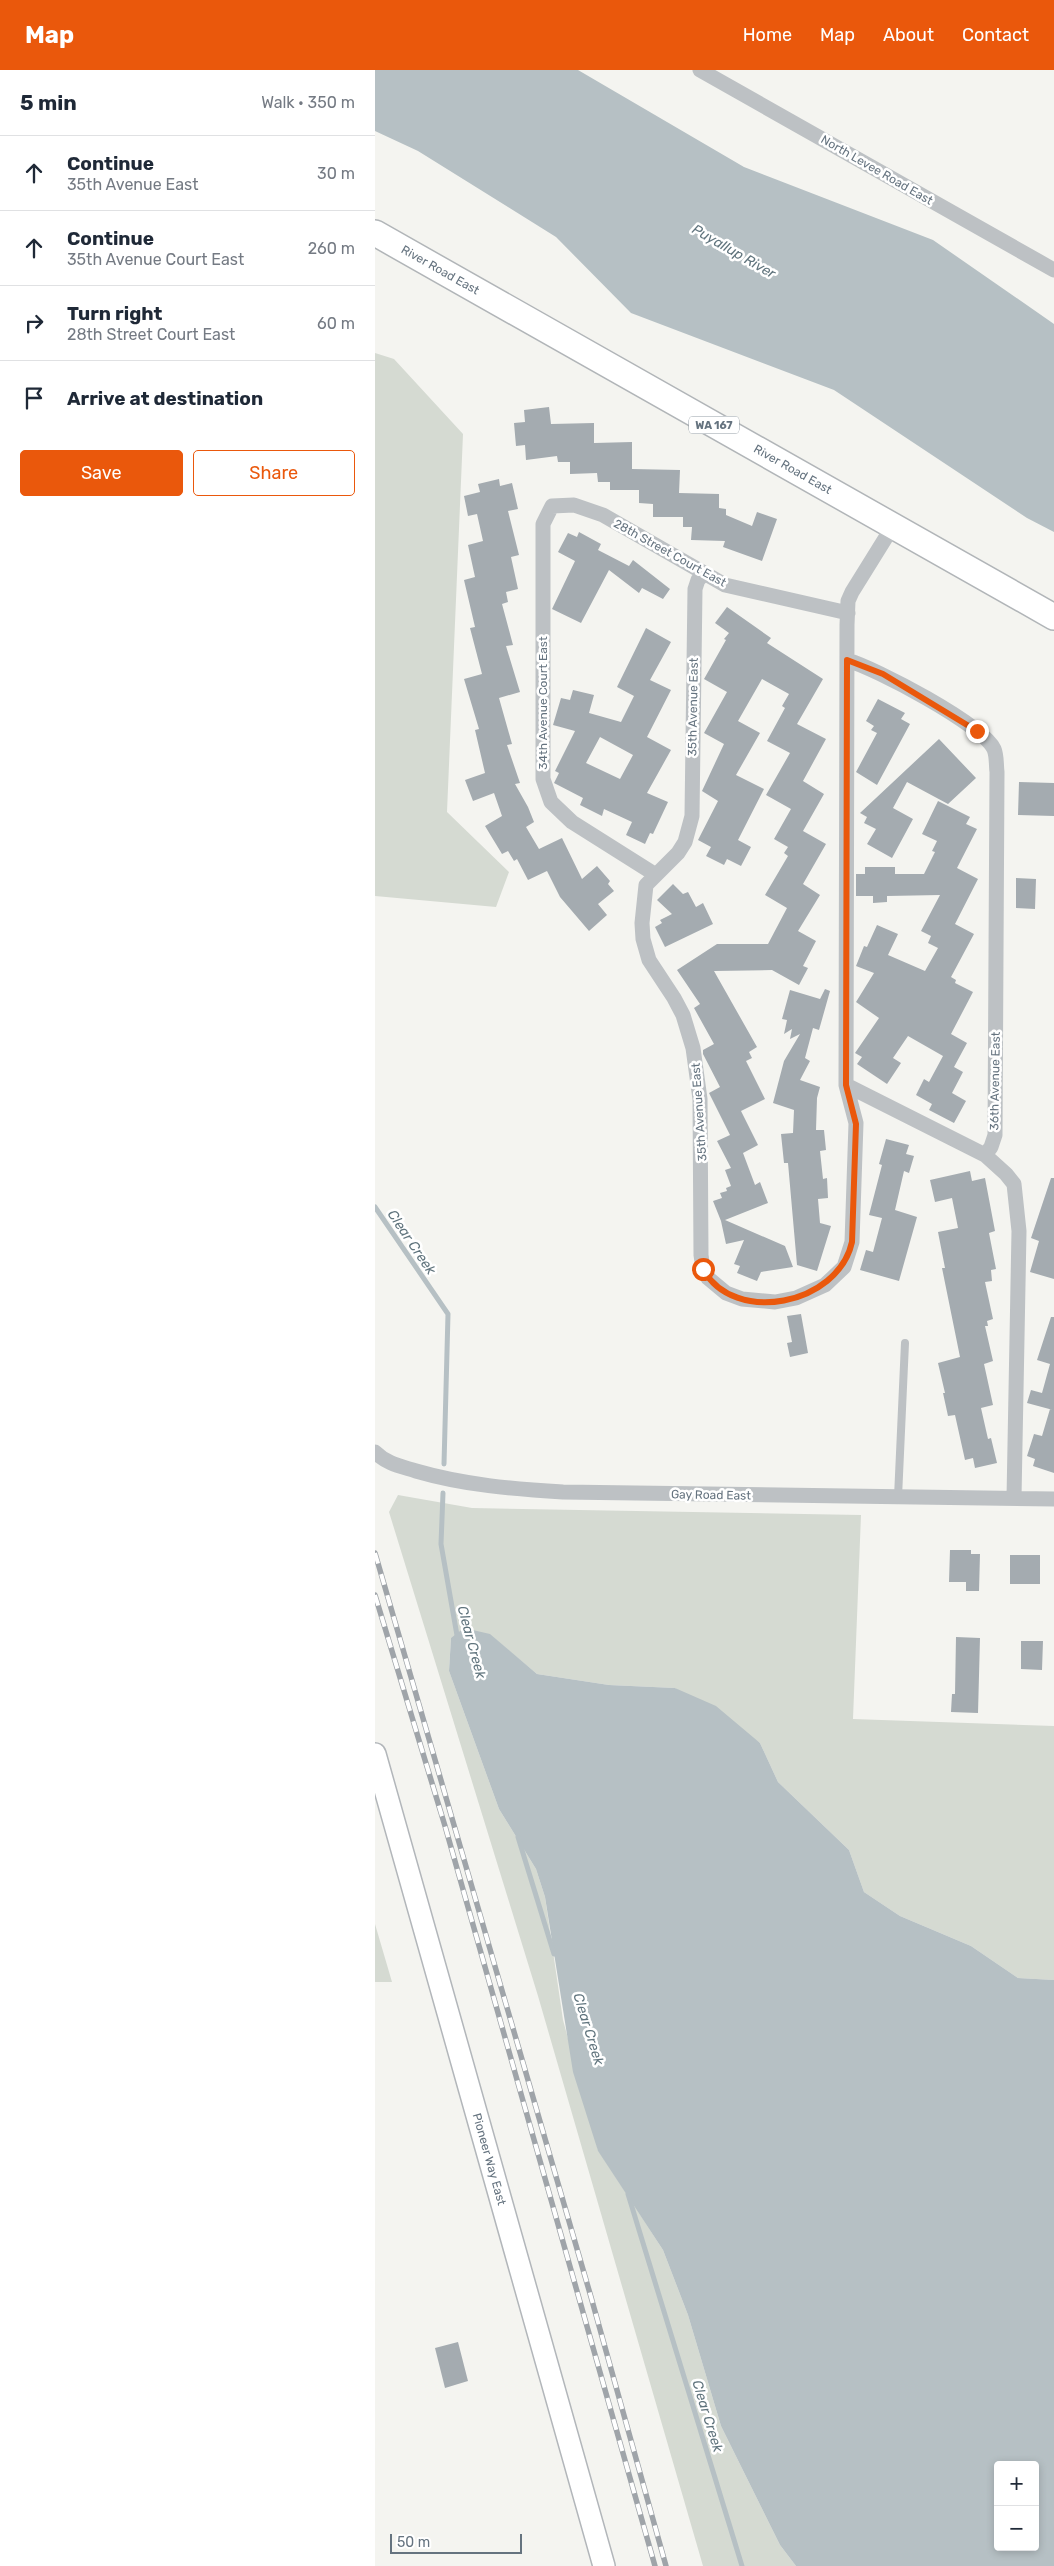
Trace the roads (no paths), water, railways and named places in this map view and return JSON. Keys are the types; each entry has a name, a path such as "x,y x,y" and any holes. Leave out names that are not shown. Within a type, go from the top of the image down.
{"main road":[{"name":"River Road East","path":"375,233 1054,617"},
{"name":"Pioneer Way East","path":"375,1754 604,2566"}],"street":[{"name":"North Levee Road East","path":"700,70 1054,270"},
{"name":"28th Street Court East","path":"551,506 559,504 587,508 725,585 848,613"},
{"name":"34th Avenue Court East","path":"551,506 543,524 543,779 551,802 572,822 656,875"},
{"name":"35th Avenue East","path":"704,574 698,580 695,589 692,816 685,842 678,853 646,885 643,940 649,960 675,998 683,1015 693,1048 700,1098 703,1269 709,1278 726,1293 742,1299 775,1302 796,1298 825,1285 844,1267 850,1255 852,1242 856,1124 846,1085 848,613 852,592 893,526"},
{"name":"36th Avenue East","path":"847,660 883,674 923,697 977,731 993,749 997,772 995,1135 991,1147 985,1155"},
{"path":"846,1085 985,1155 1007,1174 1014,1184 1019,1231 1014,1498"},
{"name":"Gay Road East","path":"375,1452 394,1465 434,1477 504,1488 573,1492 1054,1499"}],"lane":[{"path":"898,1497 905,1343"}],"water":[{"name":"Puyallup River","path":"375,70 578,70 744,167 933,240 1054,324 1054,532 1027,518 834,390 631,313 556,237 418,151 375,131"},
{"path":"464,1628 490,1634 537,1674 609,1685 675,1688 716,1706 760,1743 778,1782 849,1850 864,1892 900,1916 971,1946 1018,1978 1054,1980 1054,2566 796,2566 780,2545 721,2426 688,2315 663,2250 598,2151 573,2072 545,1897 536,1869 499,1809 449,1671 451,1638"}],"waterway":[{"name":"Clear Creek","path":"375,1207 448,1314 444,1464"},
{"name":"Clear Creek","path":"443,1493 441,1544 458,1641"},
{"name":"Clear Creek","path":"518,1837 554,1954"},
{"name":"Clear Creek","path":"628,2194 742,2566"}],"railway":[{"path":"375,1553 591,2297 666,2566"},
{"path":"375,1595 445,1826 655,2566"}]}
